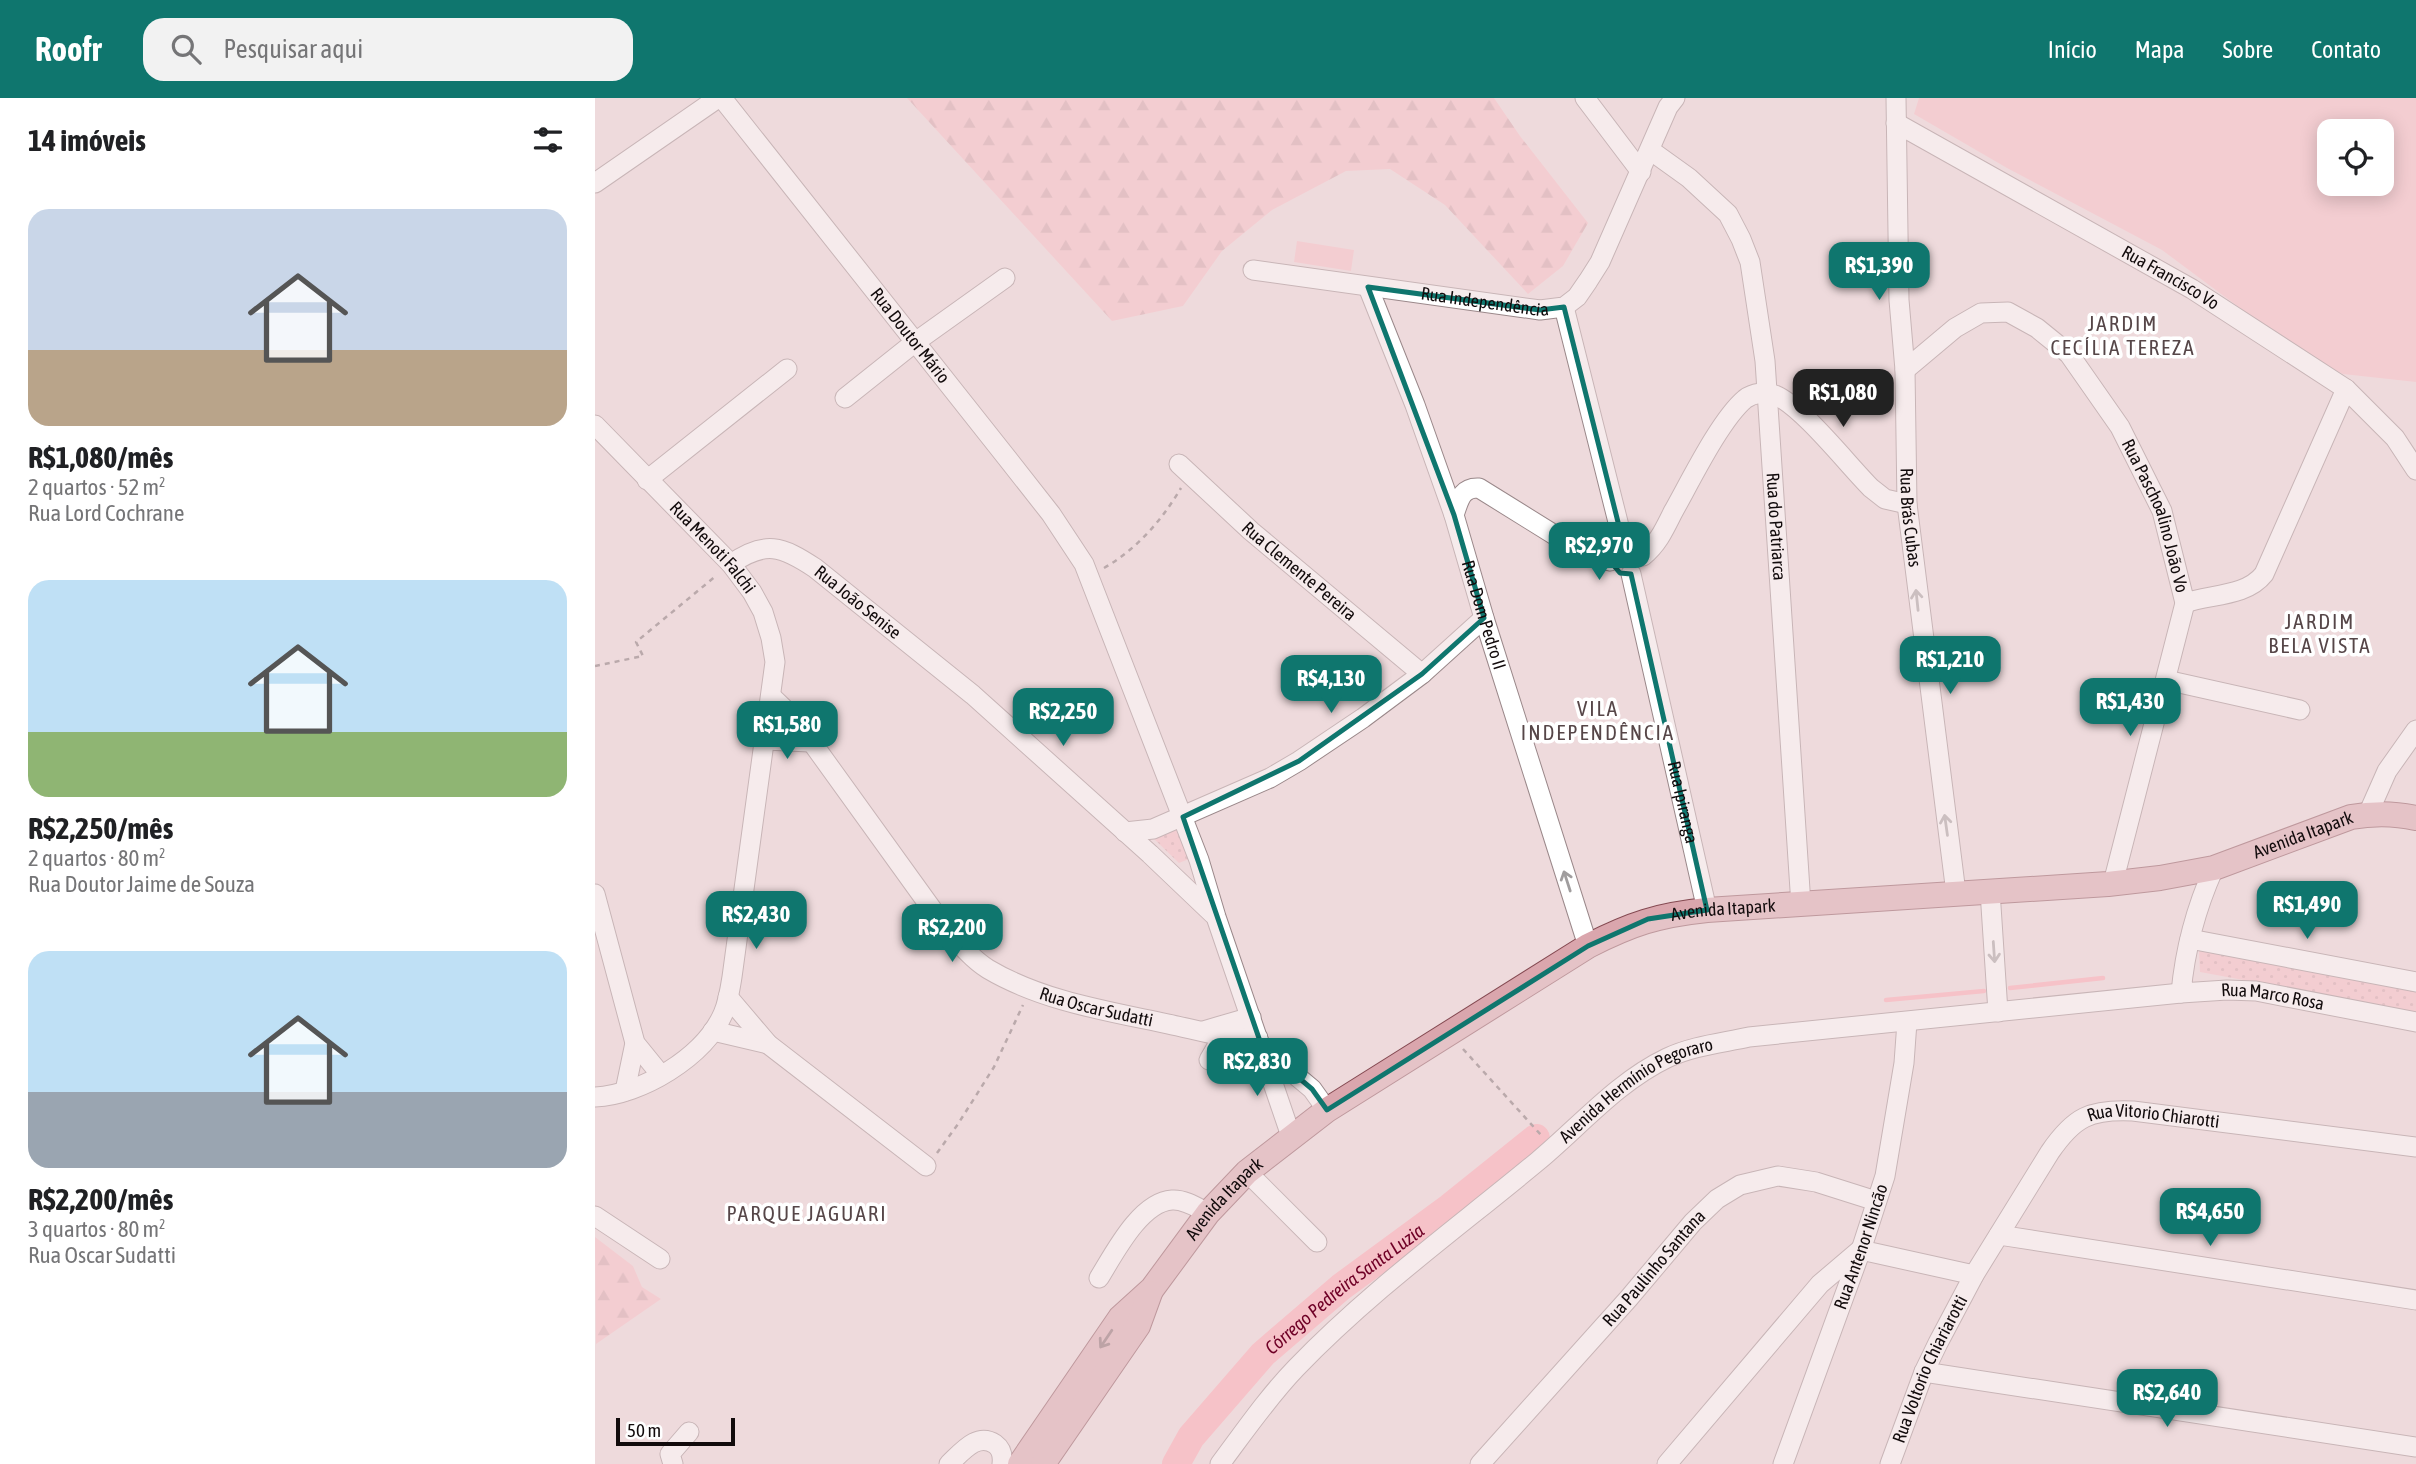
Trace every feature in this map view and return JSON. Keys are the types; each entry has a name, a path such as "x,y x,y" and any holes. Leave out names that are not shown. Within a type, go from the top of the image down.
{"main road":[{"name":"Avenida Itapark","path":"1020,1464 1120,1318 1152,1289 1208,1213 1247,1172 1327,1110 1588,946 1626,927 1648,919 1707,909 1801,905 2160,878 2214,868 2336,822 2379,814 2416,818"},
{"name":"Avenida Itapark","path":"1043,1464 1138,1326 1152,1289"}],"street":[{"path":"595,183 720,98"},
{"name":"Rua Doutor Mário","path":"720,98 1051,514 1077,552 1090,577 1199,860 1291,1136"},
{"path":"1585,98 1641,172"},
{"name":"Rua Independência","path":"1253,270 1540,310 1564,307 1577,297 1600,262 1668,107 1675,98"},
{"name":"Rua Brás Cubas","path":"1896,98 1899,300 1905,370 1907,504 1956,893"},
{"name":"Rua Francisco Vo","path":"1896,123 2192,289 2346,389 2395,438 2416,470"},
{"name":"Rua do Patriarca","path":"1650,150 1689,178 1728,215 1750,262 1767,392 1801,905"},
{"path":"845,398 914,343 1005,278"},
{"name":"Rua Dom Pedro II","path":"1368,287 1415,405 1454,515 1483,618 1588,946"},
{"path":"1564,307 1622,542"},
{"name":"Rua Paschoalino João Vo","path":"1905,370 1955,328 1981,313 2008,312 2037,328 2069,354 2120,427 2162,511 2185,603 2244,589 2258,582 2264,574 2346,389"},
{"path":"647,480 787,369"},
{"path":"1643,556 1636,544 1622,542 1611,551 1611,561 1613,568 1620,573 1631,574 1641,567 1643,556 1658,540 1695,471 1728,419 1753,394 1767,392 1789,403 1871,488 1885,499 1907,504"},
{"name":"Rua Menoti Falchi","path":"595,425 731,564 752,592 771,638 775,662 772,697 728,998 723,1015 713,1031"},
{"name":"Rua Clemente Pereira","path":"1184,468 1251,531 1422,674"},
{"path":"1454,515 1462,493 1471,488 1479,488 1590,557 1611,561"},
{"name":"Rua João Senise","path":"731,564 747,553 762,548 778,548 795,554 973,695 1150,853 1216,917"},
{"name":"Rua Ipiranga","path":"1631,574 1707,909"},
{"path":"2113,883 2185,603"},
{"path":"1125,831 1153,829 1183,817 1270,778 1299,761 1422,674 1483,618"},
{"path":"2166,680 2300,710"},
{"name":"Rua Oscar Sudatti","path":"772,697 795,719 942,923 961,946 986,968 1030,990 1079,1004 1260,1043"},
{"path":"2379,814 2387,771 2416,730"},
{"path":"765,740 810,743"},
{"path":"1150,853 1153,829"},
{"path":"1174,877 1191,875 1196,871 1199,860"},
{"path":"2181,993 2184,962 2190,939 2202,894 2214,868"},
{"path":"1990,891 1998,1012"},
{"path":"595,894 635,1043 661,1075"},
{"path":"2190,939 2416,982"},
{"name":"Rua Marco Rosa","path":"2181,993 2256,991 2416,1022"},
{"name":"Avenida Hermínio Pegoraro","path":"1220,1464 1294,1369 1378,1289 1553,1149 1612,1095 1668,1057 1749,1038 2181,993"},
{"path":"728,998 768,1044 926,1167"},
{"name":"Rua Oscar Sudatti","path":"1202,1031 1251,1017"},
{"name":"Rua Antenor Nincão","path":"1783,1464 1885,1176 1904,1063 1907,1022"},
{"path":"595,1097 644,1085 699,1048 713,1031 768,1044"},
{"path":"1209,1060 1223,1036"},
{"path":"625,1091 635,1043"},
{"path":"1260,1043 1312,1090 1327,1110"},
{"name":"Rua Vitorio Chiarotti","path":"1974,1275 2062,1134 2086,1115 2100,1111 2133,1111 2416,1147"},
{"path":"1247,1172 1317,1242"},
{"name":"Rua Paulinho Santana","path":"1480,1464 1629,1298 1693,1222 1717,1199 1740,1185 1778,1176 1816,1182 1877,1201"},
{"path":"1099,1278 1133,1225 1157,1205 1171,1200 1186,1202 1208,1213"},
{"path":"595,1216 660,1259"},
{"path":"1999,1235 2416,1300"},
{"path":"1667,1464 1820,1284 1861,1250 1974,1275"},
{"name":"Rua Voltorio Chiariarotti","path":"1890,1464 1924,1372 1974,1275"},
{"path":"1924,1372 2416,1447"},
{"path":"673,1464 670,1454 689,1432"},
{"path":"949,1464 977,1441 985,1439 998,1446 1002,1452 1002,1464"}],"path":[{"path":"1090,577 1133,548 1151,530 1170,506 1184,468"},
{"path":"595,666 643,656 636,642 731,564"},
{"path":"926,1167 958,1124 994,1067 1030,990"},
{"path":"1449,1034 1553,1149"}],"highlighted area":[{"path":"1368,287 1540,310 1564,307 1623,542 1610,561 1620,573 1631,574 1707,910 1648,919 1588,946 1327,1110 1312,1089 1262,1047 1183,817 1299,761 1422,674 1484,618 1454,515"}],"green space":[{"path":"907,98 1494,98 1588,223 1563,266 1528,294 1445,205 1390,169 1346,171 1272,210 1222,251 1183,306 1112,321"},
{"path":"1919,98 2416,98 2416,382 2343,374 2299,352 2162,250 2007,168 1914,114"},
{"path":"1297,241 1354,250 1351,271 1294,262"},
{"path":"1178,824 1189,859 1179,863 1153,838"},
{"path":"2199,951 2416,988 2416,1012 2200,972"},
{"path":"595,1237 633,1266 642,1287 661,1299 596,1344"}],"waterway":[{"name":"Córrego Pedreira Santa Luzia","path":"2010,988 2103,978"},
{"name":"Córrego Pedreira Santa Luzia","path":"1886,1000 1984,991"},
{"name":"Córrego Pedreira Santa Luzia","path":"1176,1464 1191,1437 1263,1354 1341,1287 1450,1207 1536,1138"}],"district":[{"name":"JARDIM CECÍLIA TEREZA","path":"2123,336"},
{"name":"JARDIM BELA VISTA","path":"2320,634"},
{"name":"VILA INDEPENDÊNCIA","path":"1598,721"},
{"name":"PARQUE JAGUARI","path":"807,1214"}]}
